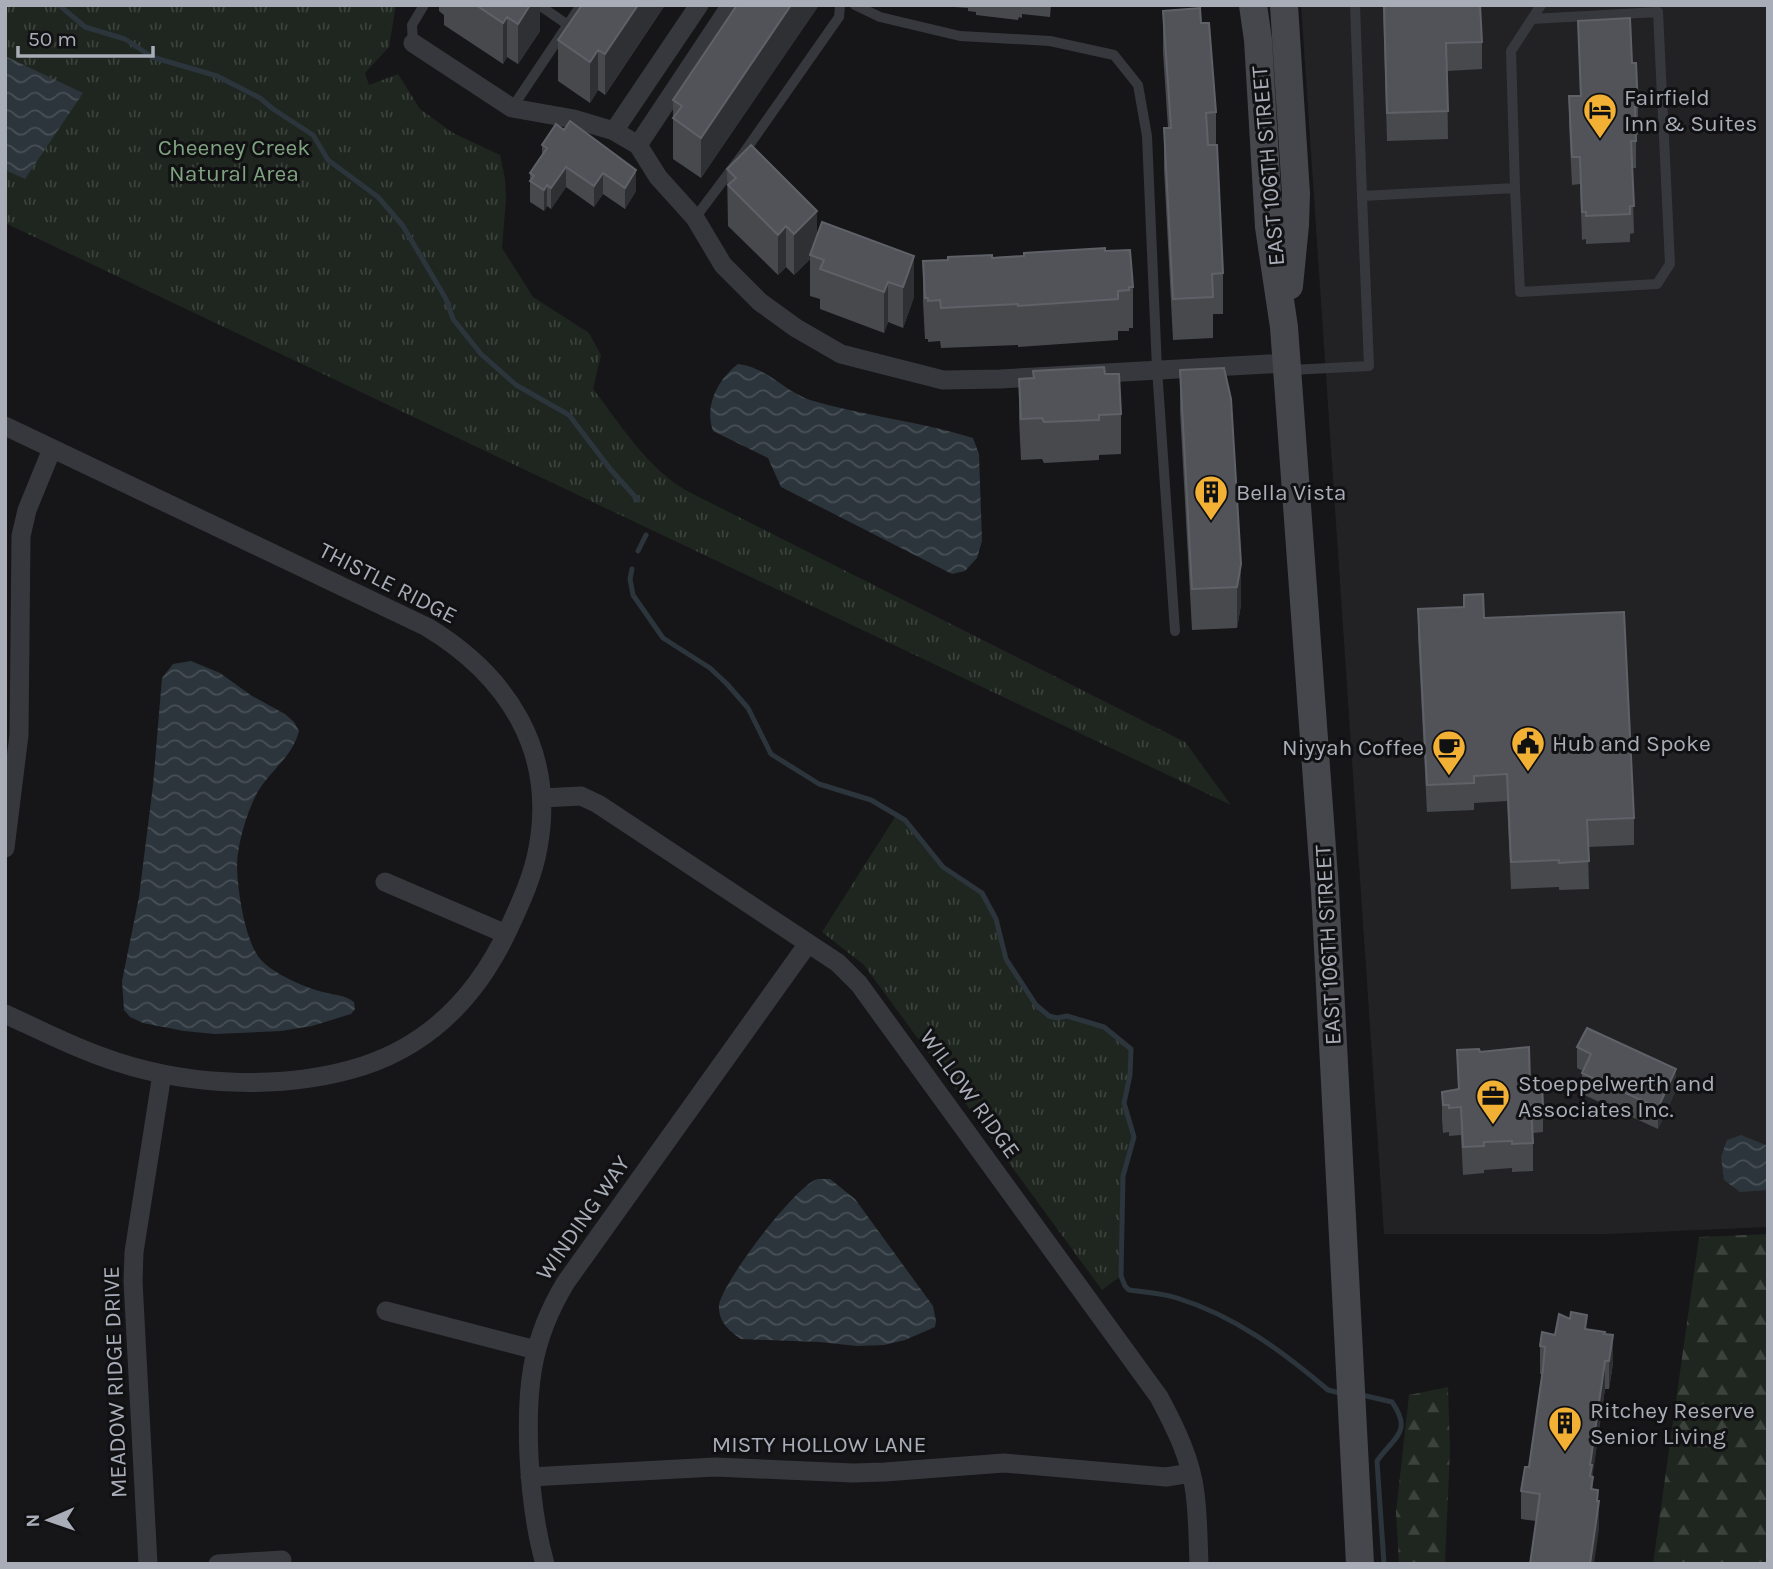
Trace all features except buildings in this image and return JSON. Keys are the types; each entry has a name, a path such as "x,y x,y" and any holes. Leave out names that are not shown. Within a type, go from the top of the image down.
{"main road":[{"name":"EAST 106TH STREET","path":"1253,5 1258,40 1269,227 1284,327 1325,890 1360,1564"},
{"name":"EAST 106TH STREET","path":"1284,5 1296,194 1284,327"}],"street":[{"path":"614,131 699,5"},
{"path":"638,145 731,5"},
{"path":"413,43 512,108 574,119 614,131 638,145 658,177 695,218 723,265 760,302 796,328 841,354 943,380 1157,369 1286,366"},
{"name":"THISTLE RIDGE","path":"5,426 427,627 456,644 478,663 511,704 525,731 536,762 542,798 538,848 526,890 487,971 444,1020 419,1039 376,1061 325,1075 285,1080 204,1079 162,1074 99,1055 5,1014"},
{"path":"5,848 19,735 21,536 27,510 52,449"},
{"name":"WILLOW RIDGE","path":"542,798 581,796 598,804 696,867 807,945 838,963 859,984 1159,1397 1175,1428 1191,1474 1195,1492 1199,1564"},
{"path":"385,882 506,934"},
{"name":"WINDING WAY","path":"545,1564 537,1536 530,1477 527,1408 536,1350 545,1321 566,1282 807,945"},
{"name":"MEADOW RIDGE DRIVE","path":"148,1564 133,1281 134,1252 162,1074"},
{"path":"386,1311 536,1350"},
{"name":"MISTY HOLLOW LANE","path":"530,1477 715,1467 853,1473 1004,1463 1166,1477 1191,1474"},
{"path":"218,1564 282,1560"}],"lane":[{"path":"413,43 412,25 424,5"},
{"path":"539,5 568,25"},
{"path":"512,108 581,5"},
{"path":"695,218 839,17 840,5"},
{"path":"855,5 880,17 960,36 1050,41 1114,55 1138,85 1147,136 1157,369 1175,631"},
{"path":"1286,366 1369,366 1355,5"},
{"path":"1532,19 1591,10 1657,9 1670,264 1657,284 1520,292 1511,51 1541,5"},
{"path":"1362,196 1515,188"}],"shaded area":[{"path":"1301,5 1768,5 1768,1227 1607,1234 1384,1234"}],"green space":[{"name":"Cheeney Creek Natural Area","path":"5,5 396,5 389,47 365,73 369,85 398,74 420,109 453,133 500,155 506,199 502,248 533,297 589,333 601,355 593,389 636,446 660,471 689,492 1185,742 1231,805 5,223"},
{"path":"897,814 943,867 982,893 996,919 1006,959 1036,1005 1049,1016 1067,1016 1104,1027 1131,1049 1130,1075 1124,1103 1134,1137 1123,1176 1121,1276 1102,1290 864,965 822,932"},
{"path":"1768,1234 1768,1564 1653,1564 1699,1237"},
{"path":"1448,1387 1450,1450 1445,1564 1399,1564 1396,1512 1409,1395"}],"water":[{"path":"5,56 83,93 25,179 5,170"},
{"path":"738,364 759,370 810,400 973,438 979,454 982,541 977,558 965,571 952,574 781,487 768,458 713,431 710,412 715,394 724,377"},
{"path":"191,661 220,673 252,696 285,714 299,731 291,750 260,788 246,821 237,864 240,901 251,942 262,961 297,983 350,999 354,1002 355,1009 351,1014 312,1026 281,1031 215,1034 143,1023 130,1017 124,1010 122,981 139,897 153,785 162,678 173,664"},
{"path":"1741,1135 1768,1146 1768,1190 1740,1192 1724,1180 1721,1157 1727,1140"},
{"path":"818,1179 830,1179 855,1199 933,1306 935,1327 905,1340 884,1345 857,1346 741,1339 725,1325 720,1316 719,1305 733,1277 778,1215 794,1197"}],"waterway":[{"path":"59,5 85,27 125,39 152,57 217,76 260,98 313,135 328,160 378,197 403,226 446,299 453,319 481,354 516,385 569,415 638,500"},
{"path":"638,551 646,535"},
{"path":"632,569 630,579 633,595 663,638 710,668 727,684 748,708 771,754 819,784 871,800 905,820 943,867 982,893 996,919 1006,959 1036,1005 1049,1016 1067,1016 1104,1027 1131,1049 1130,1075 1124,1103 1134,1137 1123,1176 1121,1276 1125,1286 1129,1290 1177,1298 1219,1314 1275,1348 1328,1390 1340,1393"},
{"path":"1362,1395 1392,1402 1401,1420 1399,1434 1377,1461 1384,1564"}],"place":[{"name":"Fairfield Inn & Suites","path":"1600,140"},
{"name":"Bella Vista","path":"1211,522"},
{"name":"Hub and Spoke","path":"1528,773"},
{"name":"Niyyah Coffee","path":"1449,777"},
{"name":"Stoeppelwerth and Associates Inc.","path":"1493,1126"},
{"name":"Ritchey Reserve Senior Living","path":"1565,1453"}]}
